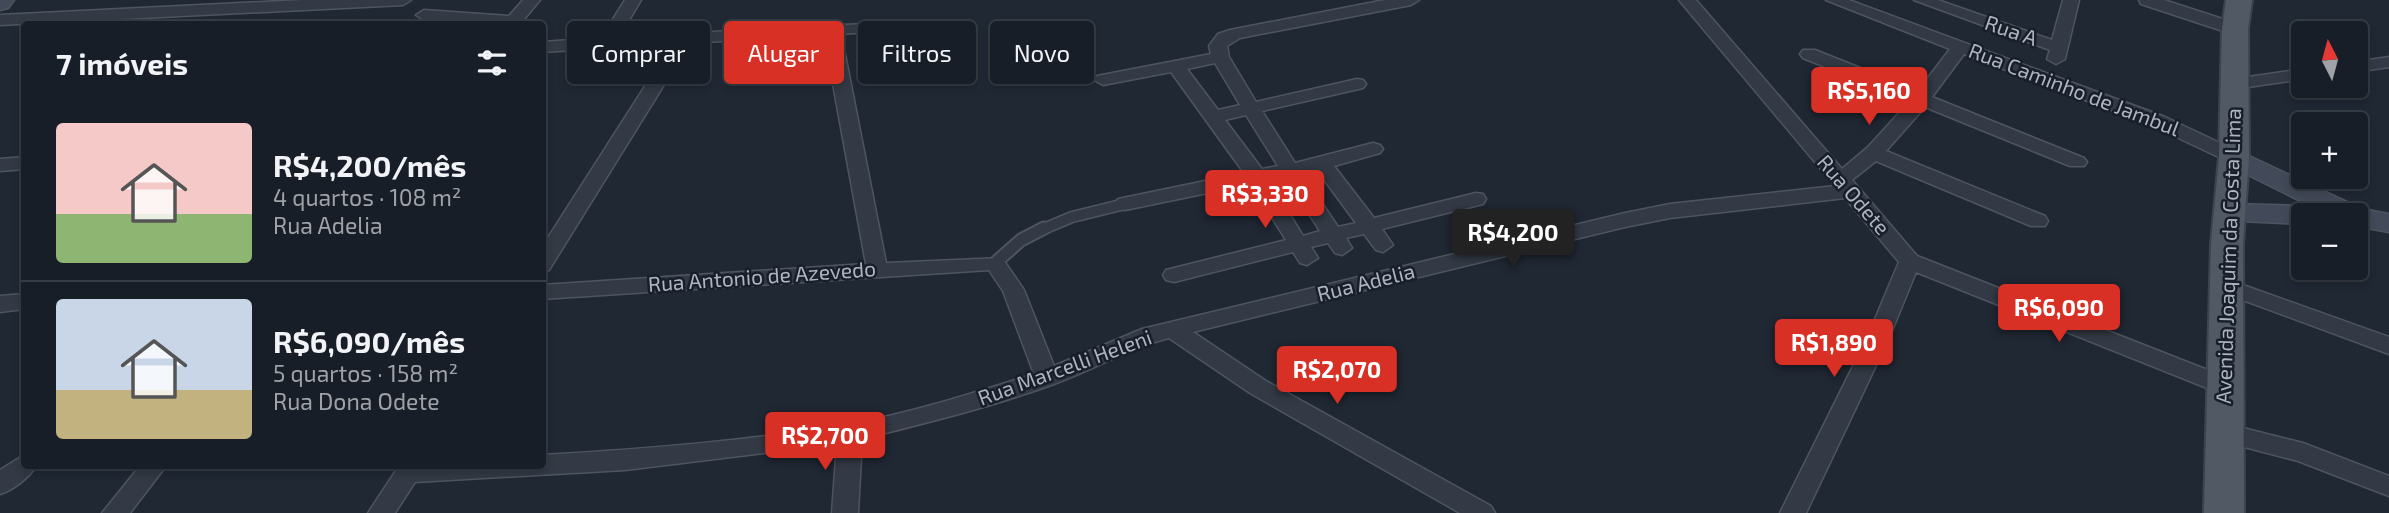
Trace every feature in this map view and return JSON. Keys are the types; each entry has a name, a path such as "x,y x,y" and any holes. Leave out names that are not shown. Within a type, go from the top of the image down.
{"main road":[{"name":"Avenida Joaquim da Costa Lima","path":"2224,513 2223,432 2237,15"},
{"path":"2234,157 2328,203"},
{"path":"2229,213 2291,215"},
{"path":"2368,219 2389,223"}],"street":[{"path":"0,20 403,0"},
{"path":"420,20 439,0"},
{"path":"514,21 532,0"},
{"path":"620,21 633,0"},
{"path":"1338,241 1220,57 1218,46 1224,38 1236,34 1411,0"},
{"name":"Rua Odete","path":"1687,0 1910,261"},
{"name":"Rua Caminho de Jambul","path":"1834,0 2158,121 2234,157"},
{"name":"Rua A","path":"1922,0 2058,55 2071,3"},
{"path":"2052,0 2071,3"},
{"path":"2147,0 2237,15"},
{"path":"191,21 201,9"},
{"path":"420,20 451,21"},
{"path":"546,47 567,46"},
{"path":"1844,186 1921,100 1961,46"},
{"path":"1809,54 2077,162"},
{"path":"1102,80 1220,57"},
{"path":"2368,65 2389,62"},
{"path":"1176,66 1257,177 1303,251"},
{"path":"2234,84 2291,76"},
{"path":"546,259 655,84"},
{"path":"842,84 877,269"},
{"path":"1213,117 1357,84"},
{"path":"1125,204 1322,163 1373,149"},
{"path":"1873,153 2039,221"},
{"path":"0,165 21,163"},
{"path":"1322,163 1383,245"},
{"name":"Rua Adelia","path":"1173,330 1625,220 1844,186"},
{"path":"1174,275 1303,251 1338,241 1367,226 1476,199"},
{"path":"1793,513 1878,338 1910,261 2225,386"},
{"path":"989,263 1013,290 1047,378"},
{"name":"Rua Antonio de Azevedo","path":"546,292 989,263"},
{"path":"2229,287 2389,346"},
{"path":"0,304 21,302"},
{"path":"1173,330 1258,387 1482,513"},
{"name":"Rua Marcelli Heleni","path":"546,465 625,460 850,433 960,406 1047,378 1142,337 1173,330"},
{"path":"2223,432 2303,453 2389,486"},
{"path":"845,513 850,433"},
{"path":"0,484 21,467"},
{"path":"115,513 152,469"},
{"path":"381,513 410,469"}],"lane":[{"path":"989,263 1008,247 1046,228 1103,208 1125,204"}]}
